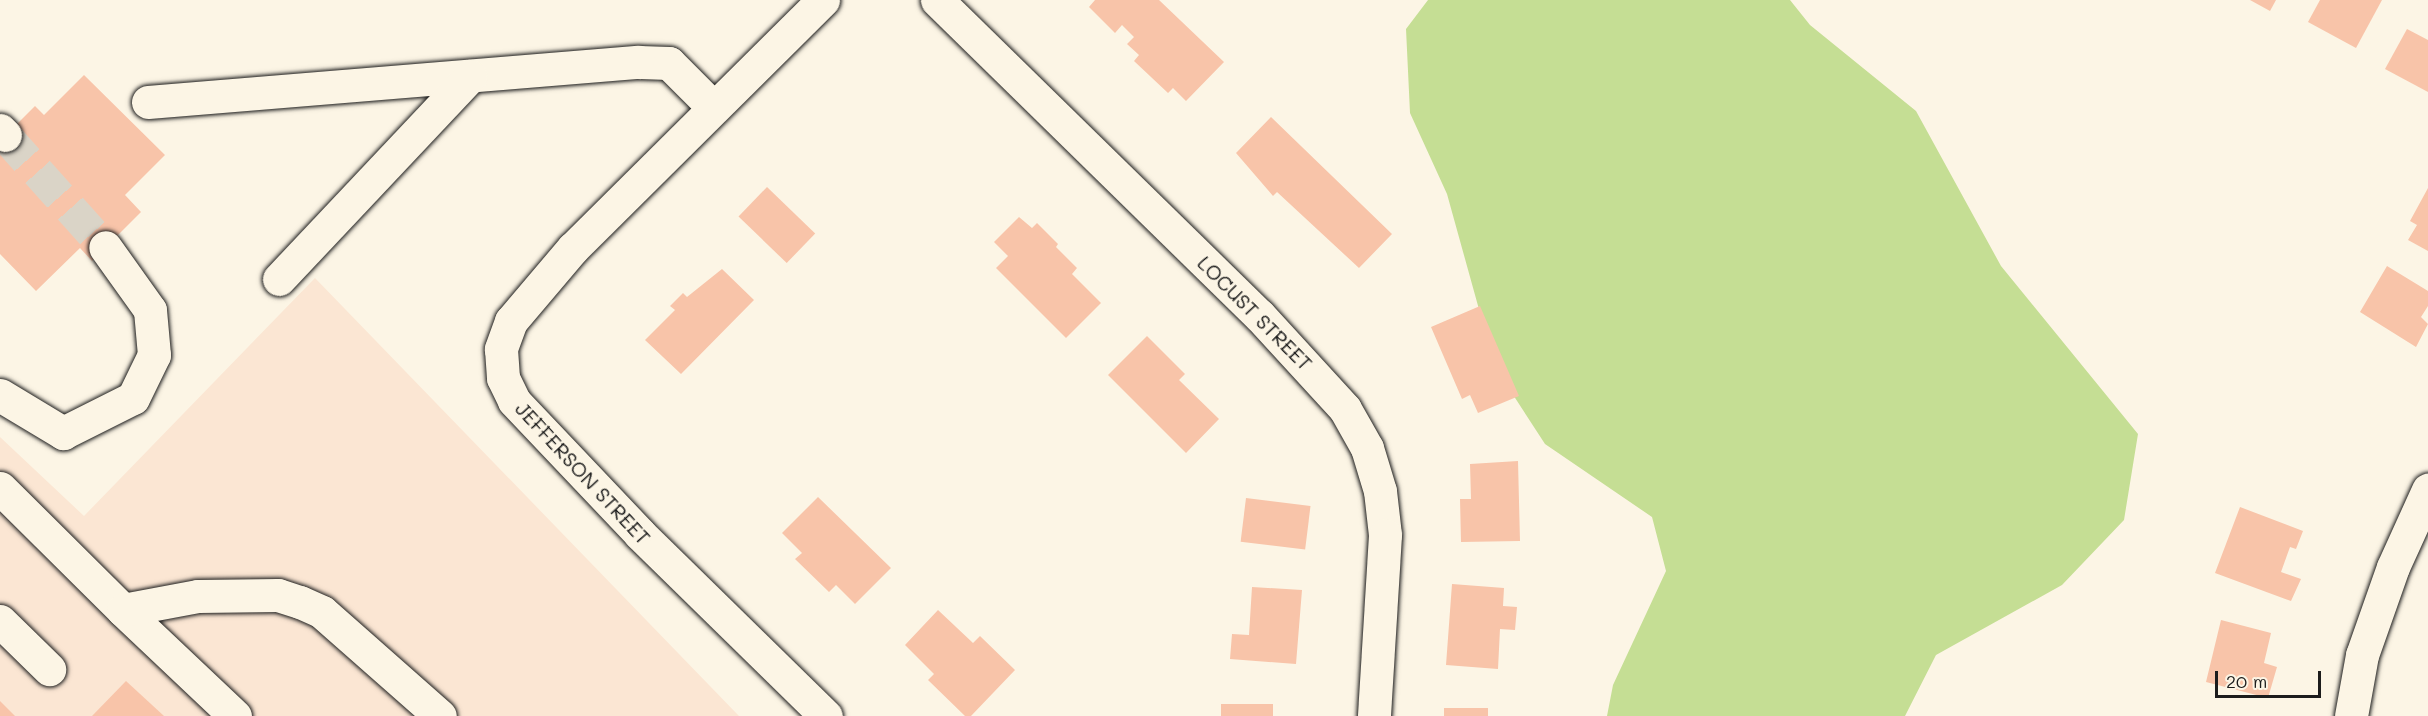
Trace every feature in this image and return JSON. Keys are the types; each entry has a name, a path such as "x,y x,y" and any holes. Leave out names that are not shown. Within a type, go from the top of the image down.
{"street":[{"name":"JEFFERSON STREET","path":"823,0 573,248 511,321 501,349 503,378 513,401 632,526 826,716"},
{"name":"LOCUST STREET","path":"937,0 1259,315 1345,409 1370,459 1380,491 1385,535 1374,716"},
{"path":"148,102 638,62 669,63 713,107"},
{"path":"279,279 470,76"},
{"path":"0,395 63,433 133,398 154,355 150,310 105,247"},
{"path":"2351,716 2362,656 2389,578 2428,490"},
{"path":"2,494 235,716"},
{"path":"123,610 198,597 278,595 300,602 322,612 440,716"},
{"path":"0,621 49,669"}],"shaded area":[{"path":"315,278 739,716 0,716 0,437 84,516"}],"green space":[{"path":"1428,0 1790,0 1810,25 1916,111 2001,266 2138,434 2124,520 2062,585 1936,655 1905,716 1607,716 1613,685 1666,571 1652,517 1545,444 1495,367 1447,194 1410,113 1406,29"}],"building":[{"path":"1095,0 1159,0 1224,62 1186,101 1173,88 1168,93 1134,61 1139,55 1127,44 1134,37 1122,25 1115,33 1089,7"},
{"path":"2250,0 2276,0 2270,11"},
{"path":"2320,0 2382,0 2356,48 2308,22"},
{"path":"2407,29 2428,40 2428,92 2385,69"},
{"path":"84,75 165,155 125,195 141,212 92,261 80,248 36,291 0,254 0,141 35,106 44,115"},
{"path":"1271,117 1392,234 1359,268 1277,192 1273,196 1236,153"},
{"path":"767,187 815,234 787,263 739,216"},
{"path":"2428,188 2428,251 2408,240 2417,225 2410,221"},
{"path":"1019,217 1032,228 1037,223 1058,244 1056,247 1077,268 1072,274 1101,303 1066,338 996,268 1008,256 994,242"},
{"path":"2387,266 2428,291 2428,306 2421,317 2428,324 2416,347 2360,312"},
{"path":"722,269 754,300 681,374 645,340 675,310 670,306 683,293 687,297"},
{"path":"1480,306 1519,396 1478,413 1470,395 1462,399 1431,327"},
{"path":"1147,336 1185,374 1179,380 1219,419 1186,453 1108,375"},
{"path":"1518,461 1520,541 1461,542 1460,499 1471,499 1470,464"},
{"path":"818,497 891,568 855,604 836,585 829,592 795,559 802,553 782,533"},
{"path":"1246,498 1311,506 1305,550 1241,542"},
{"path":"2240,507 2303,531 2296,549 2290,547 2281,572 2301,579 2291,601 2215,573"},
{"path":"1452,584 1504,588 1503,606 1517,607 1515,630 1500,629 1498,669 1446,665"},
{"path":"1252,587 1302,590 1296,664 1230,659 1232,634 1249,635"},
{"path":"938,610 973,643 980,636 1015,670 971,716 965,716 928,680 934,674 905,645"},
{"path":"2221,620 2271,633 2264,663 2277,667 2268,698 2206,682"},
{"path":"126,681 164,716 92,716"},
{"path":"0,701 15,716 0,716"},
{"path":"1221,704 1273,704 1273,716 1221,716"},
{"path":"1444,708 1488,708 1488,716 1444,716"}],"tunnel":[{"path":"5,135 105,247"}]}
